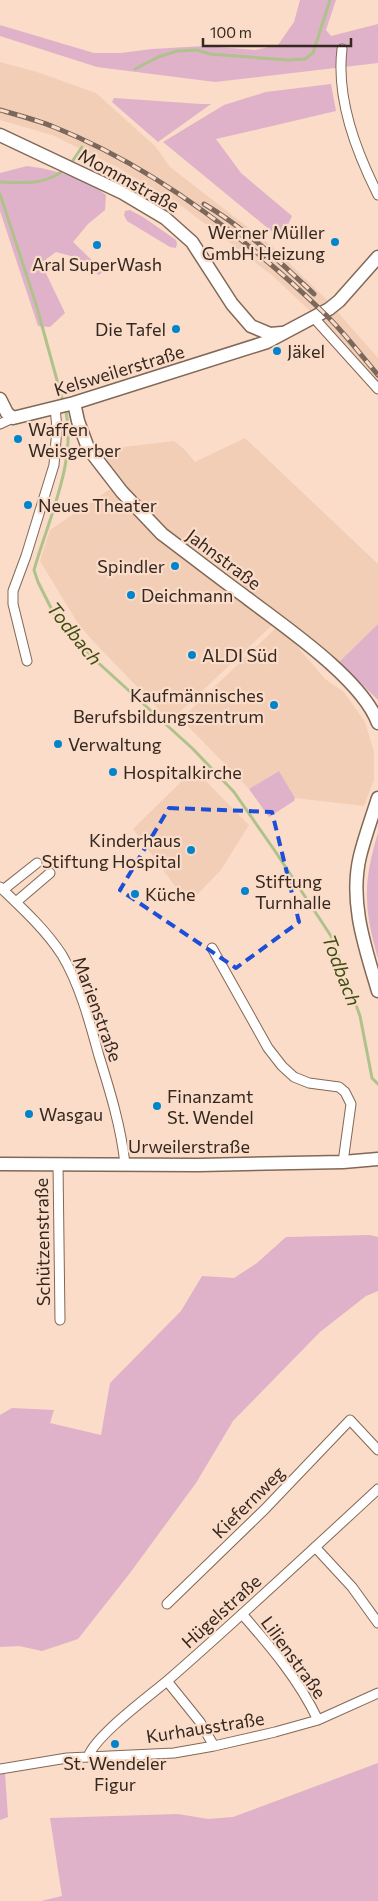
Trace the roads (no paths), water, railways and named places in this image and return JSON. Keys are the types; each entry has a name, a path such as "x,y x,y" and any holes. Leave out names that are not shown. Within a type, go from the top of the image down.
{"street":[{"path":"342,49 339,70 350,125 359,152 378,195"},
{"name":"Mommstraße","path":"0,135 123,193 165,218 192,242 232,304 256,330"},
{"name":"Kelsweilerstraße","path":"13,418 64,406 267,342 314,318 339,301 378,257"},
{"path":"314,318 378,389"},
{"path":"256,330 270,334 282,333"},
{"name":"Kelsweilerstraße","path":"235,353 256,330"},
{"path":"0,399 7,413 13,418 0,424"},
{"path":"27,661 13,604 13,591 26,556 54,465 56,435 64,406"},
{"name":"Jahnstraße","path":"64,406 78,421 88,448 141,514 162,534 317,652 362,695 378,723"},
{"path":"378,798 360,857 356,881 356,906 364,944 378,991"},
{"path":"2,889 37,863"},
{"path":"16,902 50,873"},
{"name":"Marienstraße","path":"2,889 46,934 62,956 74,979 110,1094 124,1149 125,1164"},
{"path":"212,948 268,1048 282,1066 294,1077 309,1083 339,1088 345,1092 351,1104 343,1162"},
{"name":"Urweilerstraße","path":"0,1164 199,1165 343,1162 378,1159"},
{"name":"Schützenstraße","path":"58,1164 60,1320"},
{"name":"Kiefernweg","path":"167,1604 266,1509 350,1420 378,1450"},
{"name":"Hügelstraße","path":"88,1757 90,1751 102,1737 242,1614 378,1489"},
{"path":"315,1547 352,1587 378,1623"},
{"name":"Lilienstraße","path":"242,1614 274,1650 299,1686 318,1720"},
{"path":"167,1681 200,1722 214,1746"},
{"name":"Kurhausstraße","path":"0,1769 88,1757 174,1753 214,1746 318,1720 378,1693"}],"waterway":[{"path":"135,69 158,57 177,51 197,50 210,54 288,60 305,59 313,53 330,0"},
{"path":"70,165 82,147"},
{"path":"0,182 34,182 50,178 65,169"},
{"name":"Todbach","path":"0,194 36,304 63,402"},
{"name":"Todbach","path":"65,408 68,428 65,468 34,570 38,582 54,614 93,658 193,749 234,792 275,851 331,936 360,1016 372,1078 378,1084"}],"railway":[{"path":"0,110 48,124 91,143 127,162 197,207 230,231 293,284 338,327 378,375"},
{"path":"204,204 248,235 314,294"}],"place":[{"name":"Werner Müller GmbH Heizung","path":"335,242"},
{"name":"Aral SuperWash","path":"97,245"},
{"name":"Die Tafel","path":"176,329"},
{"name":"Jäkel","path":"277,351"},
{"name":"Waffen Weisgerber","path":"18,439"},
{"name":"Neues Theater","path":"28,505"},
{"name":"Spindler","path":"175,566"},
{"name":"Deichmann","path":"131,595"},
{"name":"ALDI Süd","path":"192,655"},
{"name":"Kaufmännisches Berufsbildungszentrum","path":"274,705"},
{"name":"Verwaltung","path":"58,744"},
{"name":"Hospitalkirche","path":"113,772"},
{"name":"Kinderhaus Stiftung Hospital","path":"191,850"},
{"name":"Stiftung Turnhalle","path":"245,891"},
{"name":"Küche","path":"135,894"},
{"name":"Finanzamt St. Wendel","path":"157,1106"},
{"name":"Wasgau","path":"29,1114"},
{"name":"St. Wendeler Figur","path":"115,1744"}]}
